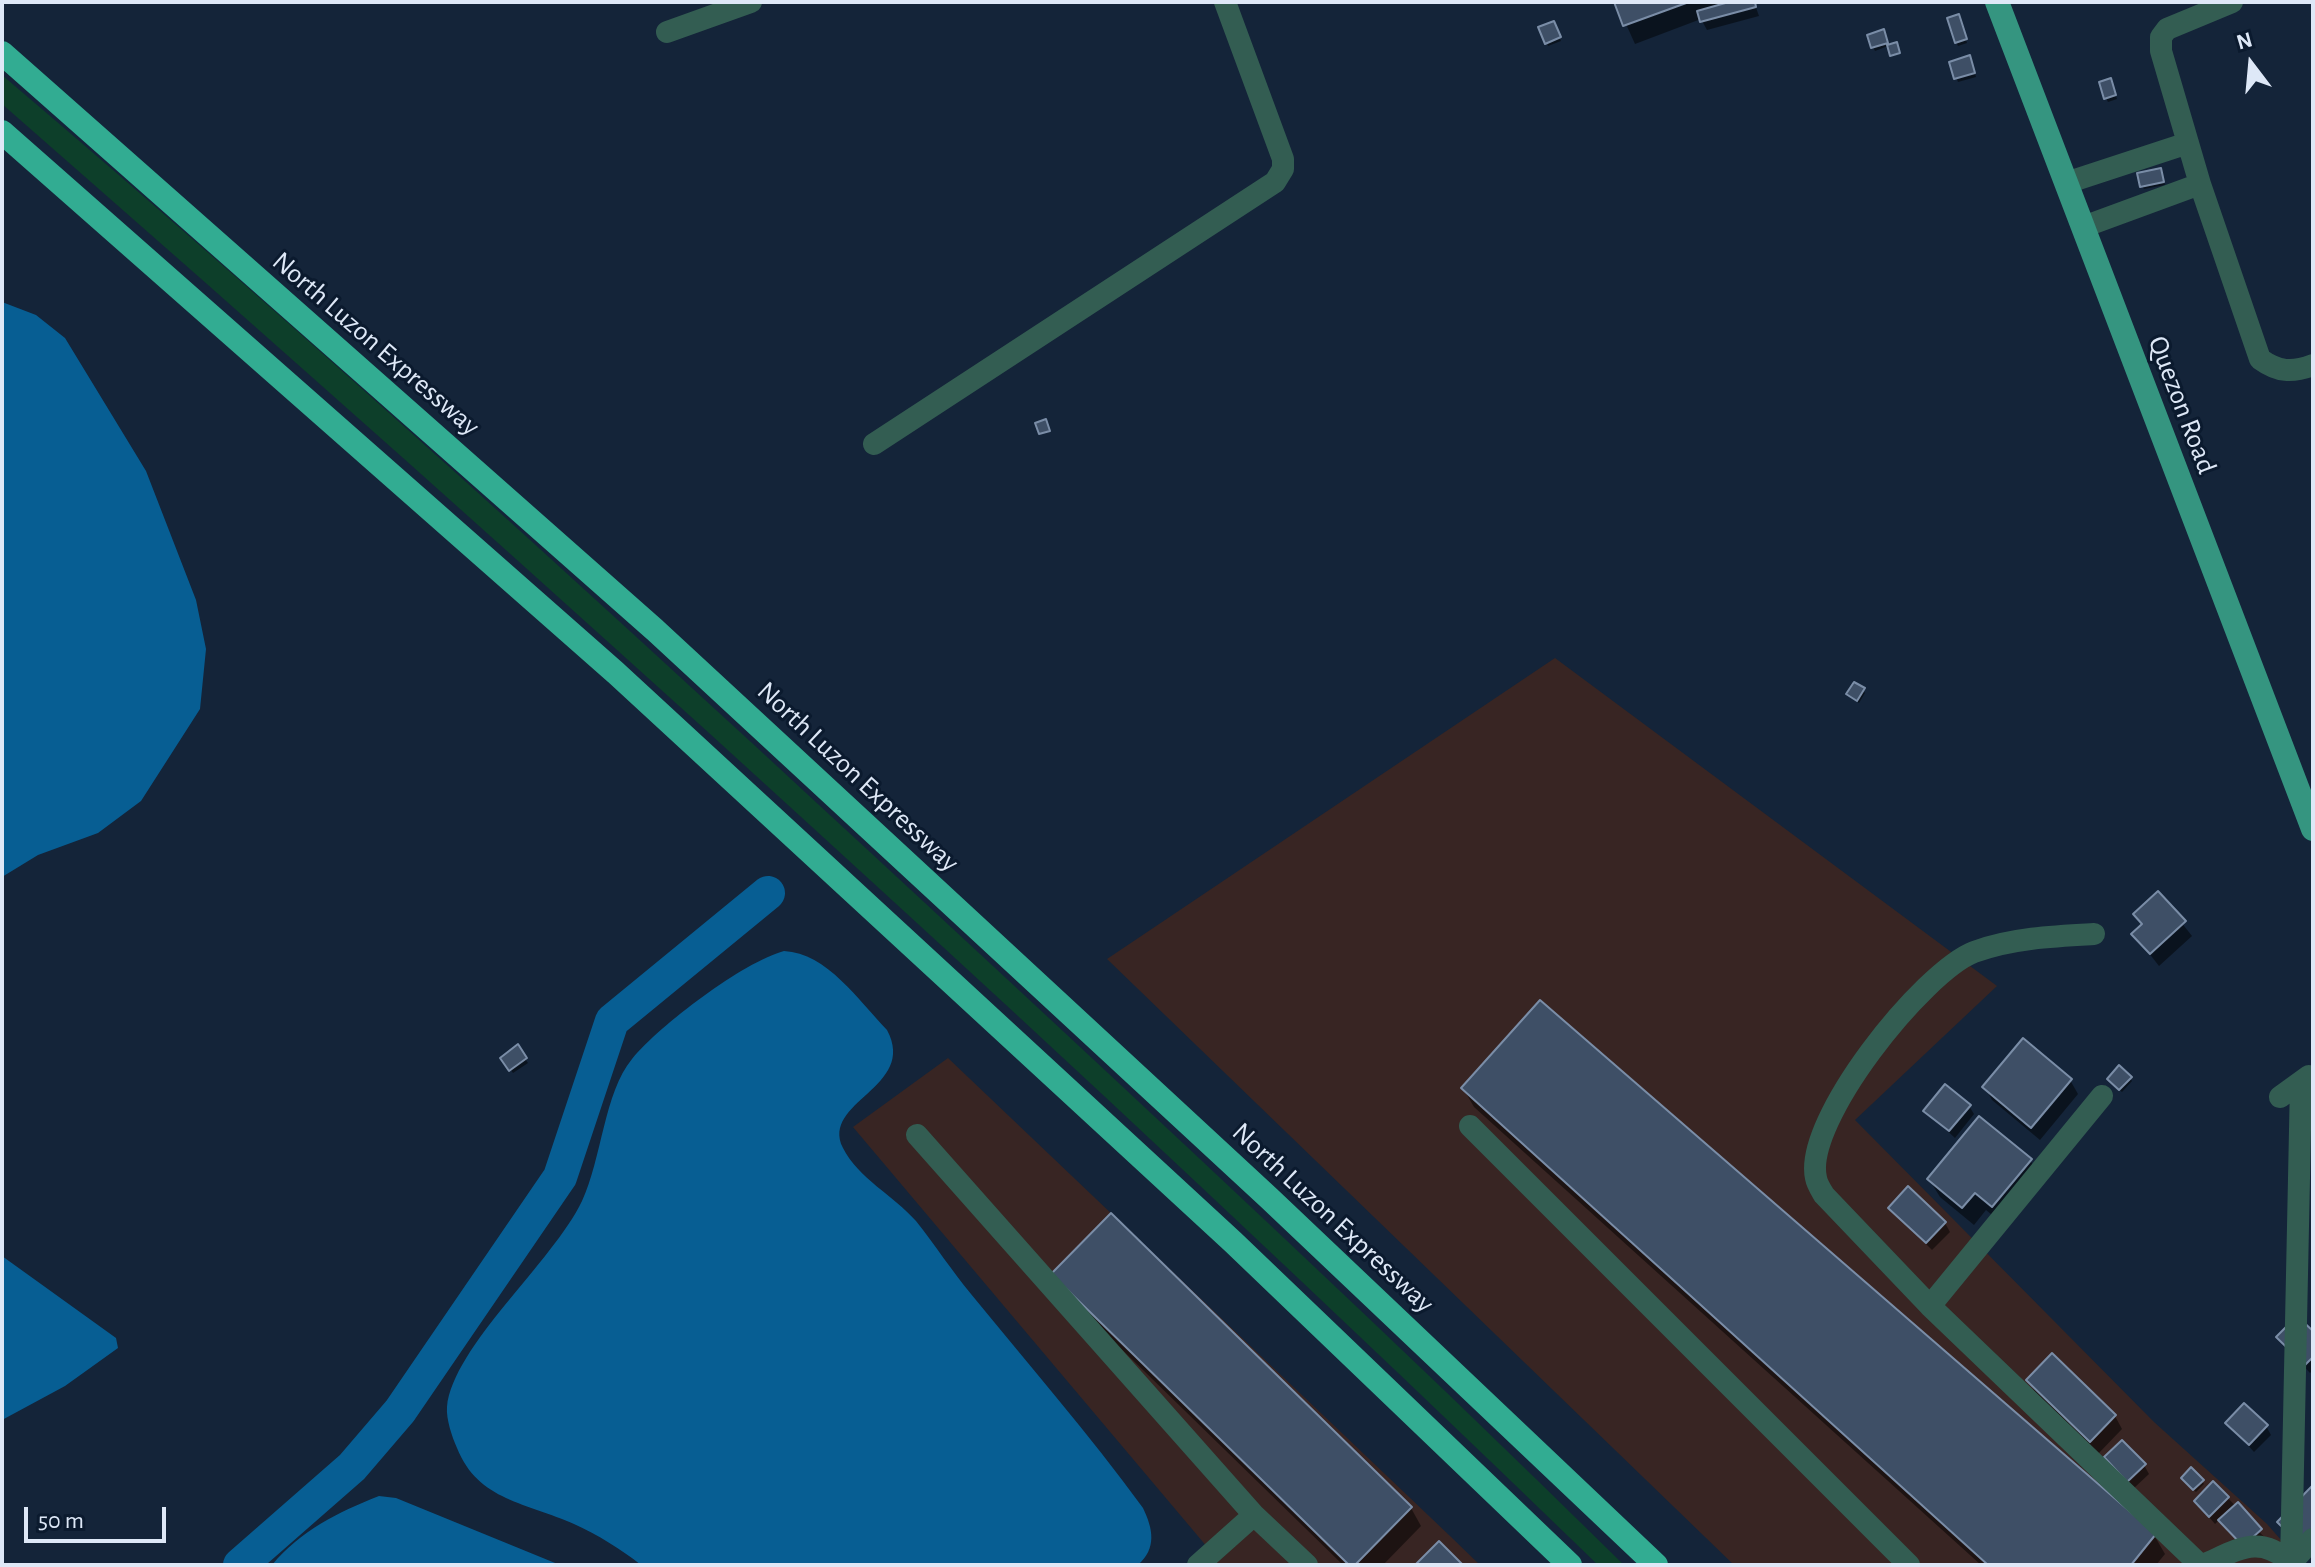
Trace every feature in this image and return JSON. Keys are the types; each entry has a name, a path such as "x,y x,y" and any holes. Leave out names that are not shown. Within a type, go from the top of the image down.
{"highway":[{"name":"North Luzon Expressway","path":"2,53 655,630 1280,1209 1656,1565"},
{"path":"2,132 628,683 1233,1242 1570,1565"}],"main road":[{"name":"Quezon Road","path":"1997,2 2313,829"}],"lane":[{"path":"667,32 751,2"},
{"path":"874,444 1275,182 1283,169 1283,159 1225,2"},
{"path":"2232,2 2167,29 2161,37 2161,51 2200,184 2260,359 2276,371 2313,365"},
{"path":"2066,183 2188,143"},
{"path":"2083,227 2200,184"},
{"path":"2094,934 2045,936 1973,952 1918,993 1845,1083 1820,1146 1815,1177 1824,1195 1930,1306 2202,1565 2254,1545 2275,1549 2291,1563"},
{"path":"2280,1097 2307,1078"},
{"path":"2291,1563 2307,1078"},
{"path":"1930,1306 2102,1096"},
{"path":"1470,1126 1909,1565"},
{"path":"917,1135 1254,1515 1307,1565"},
{"path":"1198,1565 1254,1515"},
{"path":"2291,1563 2313,1539"}],"shaded area":[{"path":"1555,658 1997,986 1855,1120 2154,1422 2267,1524 2303,1565 1734,1565 1107,959"},
{"path":"948,1058 1480,1565 1190,1565 1208,1548 853,1127"}],"green space":[{"path":"2,75 353,380 697,693 1277,1231 1624,1565 1598,1565 1009,1007 408,462 2,104"}],"water":[{"path":"2,302 36,315 65,338 146,471 196,600 206,649 200,709 141,801 98,833 38,855 2,877"},
{"path":"784,951 800,954 828,969 887,1030 893,1050 890,1066 845,1118 840,1132 843,1148 867,1178 916,1221 1143,1508 1149,1523 1151,1545 1138,1565 641,1565 583,1528 491,1490 466,1466 447,1417 453,1383 485,1331 550,1250 582,1201 615,1089 623,1073 645,1045 703,996 747,968"},
{"path":"2,1256 116,1338 118,1348 65,1386 2,1420"},
{"path":"379,1496 396,1498 560,1565 272,1565 307,1532"}],"building":[{"path":"1614,2 1689,2 1623,26"},
{"path":"1729,2 1755,2 1756,7 1700,22 1697,11"},
{"path":"1959,14 1967,39 1955,43 1947,18"},
{"path":"1554,21 1561,37 1545,44 1538,27"},
{"path":"1884,29 1888,43 1871,48 1867,35"},
{"path":"1897,42 1900,53 1890,56 1887,45"},
{"path":"1970,55 1975,73 1954,79 1949,62"},
{"path":"2111,78 2116,95 2104,99 2099,82"},
{"path":"2161,168 2164,182 2140,187 2137,173"},
{"path":"1046,419 1050,431 1039,434 1035,423"},
{"path":"1854,682 1865,688 1857,701 1846,694"},
{"path":"2158,891 2186,921 2150,954 2131,934 2142,924 2133,914"},
{"path":"1540,1000 2156,1534 2131,1565 1988,1565 1461,1088"},
{"path":"2023,1038 2072,1079 2031,1128 1982,1087"},
{"path":"518,1044 527,1058 509,1071 500,1058"},
{"path":"2119,1065 2132,1077 2119,1090 2107,1079"},
{"path":"1945,1084 1971,1105 1949,1131 1923,1111"},
{"path":"1979,1116 2032,1159 1992,1207 1975,1193 1962,1208 1927,1179"},
{"path":"1908,1186 1946,1222 1926,1243 1888,1208"},
{"path":"1111,1213 1412,1507 1355,1565 1349,1565 1051,1274"},
{"path":"2297,1316 2313,1331 2313,1357 2305,1365 2276,1337"},
{"path":"2052,1353 2116,1415 2090,1442 2026,1380"},
{"path":"2244,1403 2268,1425 2249,1445 2225,1423"},
{"path":"2122,1440 2146,1464 2127,1482 2104,1457"},
{"path":"2191,1467 2204,1480 2193,1490 2181,1478"},
{"path":"2213,1481 2229,1497 2209,1517 2194,1501"},
{"path":"2313,1485 2313,1536 2303,1547 2277,1522"},
{"path":"2238,1502 2262,1529 2243,1546 2218,1520"},
{"path":"1439,1541 1463,1565 1415,1565"}],"waterway":[{"path":"240,1565 352,1467 400,1411 560,1177 612,1021 768,893"}]}
